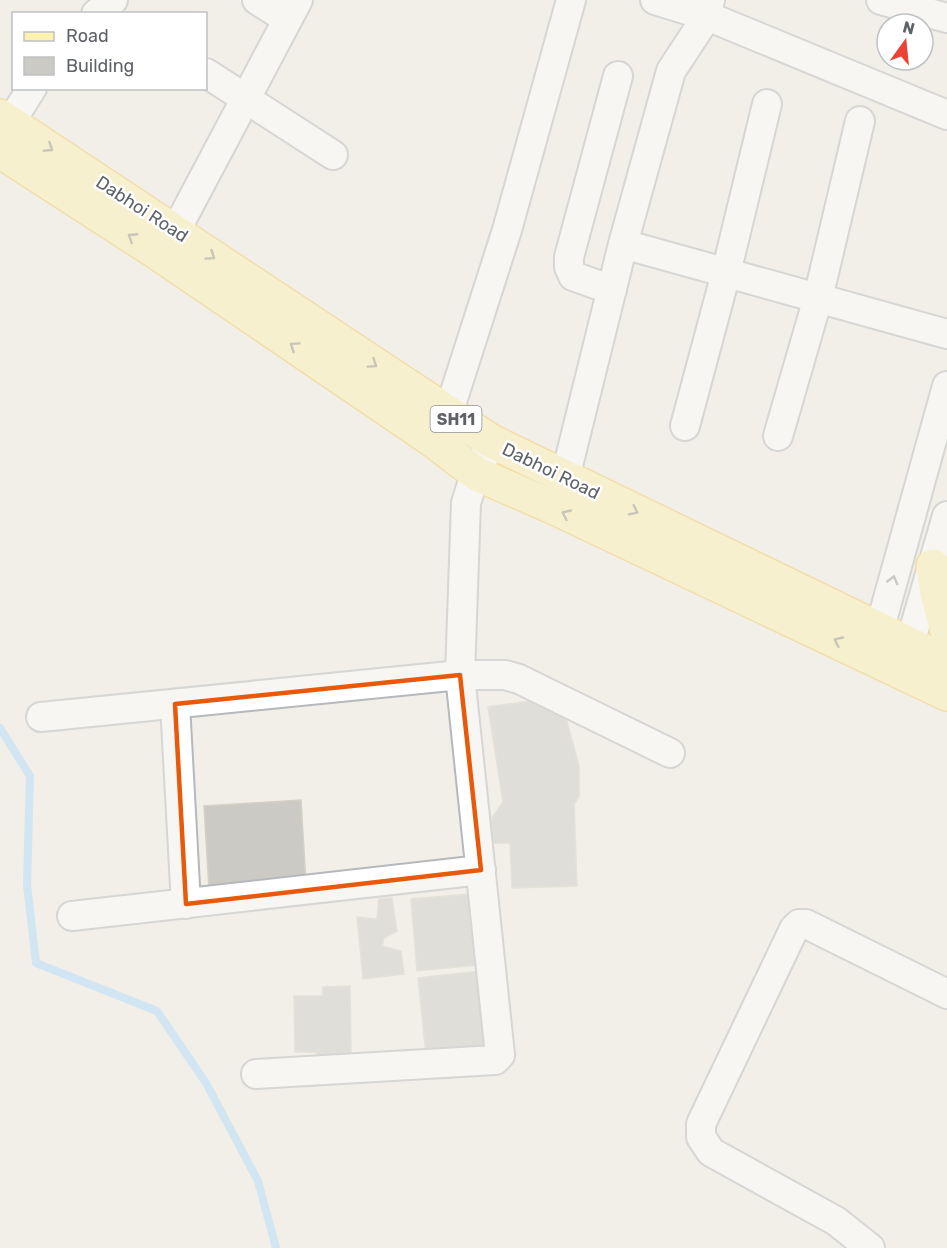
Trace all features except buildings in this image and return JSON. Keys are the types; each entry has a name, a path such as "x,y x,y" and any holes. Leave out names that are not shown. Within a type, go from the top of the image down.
{"main road":[{"name":"Dabhoi Road","path":"3,130 167,243 477,474 906,658 947,693"},
{"name":"Dabhoi Road","path":"167,243 491,441 565,478 875,644"},
{"path":"933,566 937,594 947,630"},
{"name":"Dabhoi Road","path":"906,658 947,662"}],"street":[{"path":"98,12 112,0"},
{"path":"167,243 292,10 257,0"},
{"path":"448,414 507,230 571,0"},
{"path":"655,0 709,8 947,115"},
{"path":"881,0 947,18"},
{"path":"565,478 623,244 671,71 709,8"},
{"path":"207,74 333,155"},
{"path":"612,290 573,276 569,267 569,257 618,75"},
{"path":"3,130 31,90"},
{"path":"685,426 768,104"},
{"path":"778,436 818,298 860,121"},
{"path":"623,244 947,334"},
{"path":"875,644 947,386"},
{"path":"256,1074 498,1058 500,1054 460,675 466,503 491,441"},
{"path":"906,658 947,516"},
{"path":"41,717 460,675 505,675 519,679 670,753"},
{"path":"175,704 186,904"},
{"path":"72,916 481,870"},
{"path":"870,1248 836,1221 711,1152 701,1137 701,1124 794,929 799,924 806,924 947,994"}],"highlighted area":[{"path":"460,675 481,870 186,904 175,704"}],"waterway":[{"path":"0,728 30,776 27,885 36,963 157,1011 206,1083 258,1181 276,1248"}]}
